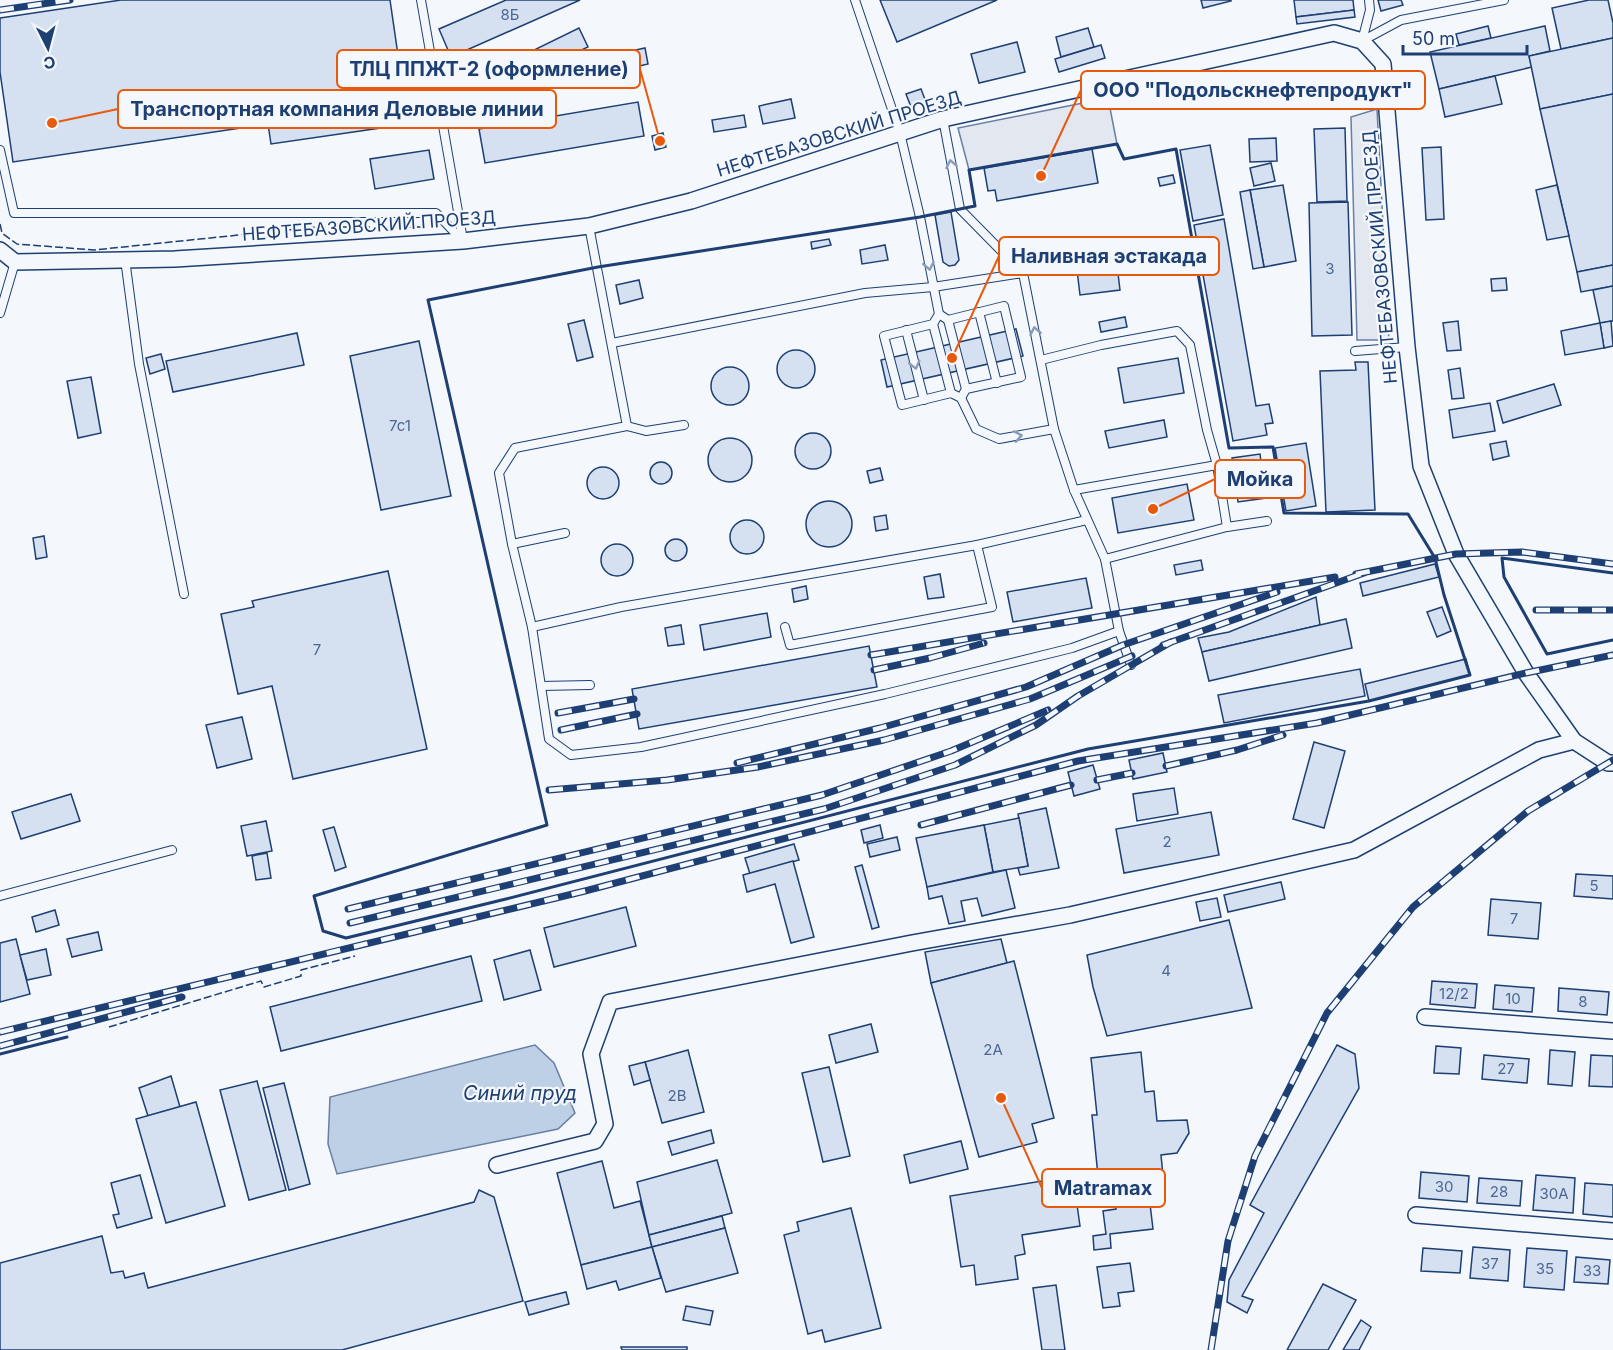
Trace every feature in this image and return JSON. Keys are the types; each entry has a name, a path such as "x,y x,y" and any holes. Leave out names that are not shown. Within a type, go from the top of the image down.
{"street":[{"name":"НЕФТЕБАЗОВСКИЙ ПРОЕЗД","path":"15,262 175,259 463,241 590,226 691,201 943,119 1334,33 1362,41 1383,63 1407,348 1421,466 1456,554 1526,673 1574,741 1608,763 1613,763"},
{"path":"0,250 15,262"},
{"path":"497,1166 595,1141 605,1124 591,1054 610,1002 912,943 1070,915 1354,850 1539,750 1574,741"},
{"path":"1425,1017 1613,1031"},
{"path":"1416,1215 1613,1231"}],"lane":[{"path":"421,0 463,241"},
{"path":"855,0 900,133 920,217 939,314 933,324 951,393"},
{"path":"1362,41 1370,10 1369,0"},
{"path":"1362,41 1401,20 1481,2 1504,0"},
{"path":"943,119 960,209 1023,273 1054,429 1074,490 1106,559 1119,631 1131,665"},
{"path":"0,150 14,213 436,213 463,241"},
{"path":"590,226 627,426"},
{"path":"125,259 139,364 184,594"},
{"path":"0,313 15,262"},
{"path":"612,343 865,293 1023,273"},
{"path":"948,320 1004,306 1022,377 966,389"},
{"path":"979,312 997,382"},
{"path":"939,314 948,320 966,389 961,398"},
{"path":"933,324 884,336 902,405 951,393 961,398 976,429 999,439 1054,429"},
{"path":"906,330 924,400"},
{"path":"1041,360 1101,345 1177,331 1190,345 1207,430 1217,465 1227,526"},
{"path":"1355,351 1407,348"},
{"path":"684,425 646,431 627,426 515,448 499,473 512,544 532,627 549,739 571,755 641,747 885,694 1072,648 1119,631"},
{"path":"1074,490 1217,465"},
{"path":"532,627 633,605 977,545 1088,520"},
{"path":"1106,559 1227,526 1267,521"},
{"path":"512,544 565,533"},
{"path":"785,627 790,645 992,607 977,545"},
{"path":"541,686 590,685"},
{"path":"0,896 172,850"}],"shaded area":[{"path":"1108,98 1117,144 969,170 958,128"},
{"path":"1377,109 1389,340 1357,340 1351,117"}],"water":[{"name":"Синий пруд","path":"535,1045 554,1063 575,1113 558,1129 337,1174 328,1144 330,1097"}],"building":[{"path":"121,0 390,0 408,124 271,144 268,124 13,162 0,72 0,18"},
{"path":"506,0 580,0 451,57 439,29"},
{"path":"880,0 997,0 897,42"},
{"path":"1201,0 1231,0 1231,1 1203,8"},
{"path":"1294,0 1353,0 1354,10 1296,17"},
{"path":"1378,0 1401,0 1403,5 1381,11"},
{"path":"1589,0 1608,0 1613,23 1613,38 1561,49 1552,8"},
{"path":"1354,10 1355,17 1297,24 1296,17"},
{"path":"1488,26 1491,38 1459,45 1456,34"},
{"path":"1545,26 1550,51 1529,56 1532,67 1439,89 1430,52"},
{"path":"579,28 588,47 543,68 534,50"},
{"path":"1088,28 1094,47 1061,57 1056,37"},
{"path":"1613,38 1613,94 1540,109 1529,56"},
{"path":"1017,42 1025,72 979,83 971,54"},
{"path":"1101,45 1105,58 1059,72 1055,59"},
{"path":"645,48 648,64 635,67 631,51"},
{"path":"1495,76 1502,104 1445,117 1439,89"},
{"path":"921,89 926,102 911,107 906,94"},
{"path":"1613,94 1613,265 1577,272 1540,109"},
{"path":"791,99 795,118 763,124 759,106"},
{"path":"638,102 644,136 485,163 479,129"},
{"path":"744,115 746,127 714,132 712,120"},
{"path":"1345,128 1347,201 1317,202 1314,129"},
{"path":"663,133 666,147 655,150 652,136"},
{"path":"1276,138 1277,161 1250,162 1249,139"},
{"path":"1210,145 1223,215 1193,221 1180,150"},
{"path":"1441,147 1444,219 1426,220 1422,148"},
{"path":"1092,149 1098,183 997,201 995,190 988,191 984,168"},
{"path":"429,150 434,179 375,189 370,159"},
{"path":"1271,163 1275,181 1254,186 1250,168"},
{"path":"1173,175 1175,183 1160,186 1158,178"},
{"path":"1283,185 1296,261 1264,267 1250,190"},
{"path":"1557,185 1569,236 1547,240 1536,190"},
{"path":"1250,190 1264,267 1253,269 1240,192"},
{"path":"1348,202 1352,335 1312,336 1309,203"},
{"path":"951,212 959,260 955,265 949,266 943,262 935,215"},
{"path":"1224,219 1256,406 1269,404 1273,423 1265,424 1267,435 1233,441 1194,225"},
{"path":"829,239 831,245 812,249 811,242"},
{"path":"885,245 888,260 862,264 860,250"},
{"path":"1117,265 1120,290 1080,295 1077,270"},
{"path":"1613,265 1613,286 1581,292 1577,272"},
{"path":"1506,278 1507,290 1492,291 1491,279"},
{"path":"639,280 643,298 620,304 616,285"},
{"path":"1613,286 1613,321 1600,323 1593,290"},
{"path":"1125,317 1127,327 1101,332 1099,322"},
{"path":"584,320 593,357 577,361 568,324"},
{"path":"1458,321 1461,350 1447,351 1443,323"},
{"path":"1611,321 1613,346 1604,348 1600,323"},
{"path":"1600,323 1604,348 1565,355 1561,331"},
{"path":"1016,329 1023,356 887,387 881,360"},
{"path":"297,333 304,365 173,392 166,361"},
{"path":"419,341 451,496 381,510 350,356"},
{"path":"796,350 809,356 815,369 809,382 796,388 783,382 777,369 783,356"},
{"path":"161,354 165,369 150,374 146,358"},
{"path":"1178,358 1184,393 1124,403 1118,368"},
{"path":"1355,362 1368,362 1375,510 1326,512 1320,371 1356,370"},
{"path":"730,367 744,372 749,386 744,400 730,405 716,400 711,386 716,372"},
{"path":"1460,368 1464,398 1452,399 1448,370"},
{"path":"91,377 101,433 78,438 67,381"},
{"path":"1554,384 1561,405 1503,423 1497,401"},
{"path":"1490,403 1495,431 1453,438 1449,410"},
{"path":"1164,420 1167,437 1109,448 1105,431"},
{"path":"813,433 826,438 831,451 826,464 813,469 800,464 795,451 800,438"},
{"path":"730,438 745,445 752,460 745,475 730,482 715,475 708,460 715,445"},
{"path":"1506,441 1509,456 1493,460 1490,444"},
{"path":"1306,443 1316,506 1286,511 1275,448"},
{"path":"1260,454 1266,498 1238,502 1232,458"},
{"path":"661,462 669,465 672,473 669,481 661,484 653,481 650,473 653,465"},
{"path":"603,467 615,471 619,483 615,495 603,499 591,495 587,483 591,471"},
{"path":"880,468 883,480 870,483 867,471"},
{"path":"1187,484 1194,520 1118,533 1112,498"},
{"path":"829,501 845,508 852,524 845,540 829,547 813,540 806,524 813,508"},
{"path":"886,515 888,529 876,531 874,517"},
{"path":"747,520 759,525 764,537 759,549 747,554 735,549 730,537 735,525"},
{"path":"44,536 47,557 36,559 33,538"},
{"path":"676,539 684,542 687,550 684,558 676,561 668,558 665,550 668,542"},
{"path":"617,544 629,548 633,560 629,572 617,576 605,572 601,560 605,548"},
{"path":"1201,560 1203,570 1176,575 1174,565"},
{"path":"1435,564 1439,577 1363,596 1360,583"},
{"path":"388,571 427,749 293,779 272,686 238,694 221,614 254,607 252,601"},
{"path":"940,574 944,597 928,599 924,577"},
{"path":"1086,578 1092,608 1013,622 1007,592"},
{"path":"806,586 808,599 794,602 792,589"},
{"path":"1316,597 1320,625 1202,652 1198,638 1229,632"},
{"path":"1442,607 1451,631 1437,637 1427,612"},
{"path":"767,613 771,637 704,650 700,625"},
{"path":"1346,619 1352,648 1209,681 1202,652"},
{"path":"681,625 684,644 668,646 665,628"},
{"path":"869,646 877,687 639,729 632,689"},
{"path":"1466,659 1470,675 1369,701 1365,684"},
{"path":"1360,669 1365,696 1224,723 1218,695"},
{"path":"242,717 252,759 217,768 206,725"},
{"path":"1314,742 1345,751 1324,828 1293,819"},
{"path":"1163,753 1167,772 1133,779 1129,760"},
{"path":"1093,765 1100,789 1074,796 1068,772"},
{"path":"1174,788 1178,814 1137,821 1133,794"},
{"path":"71,794 80,821 21,839 12,812"},
{"path":"1046,808 1059,868 1020,875 1018,868 1028,866 1018,814"},
{"path":"1211,812 1219,855 1124,873 1116,829"},
{"path":"1019,818 1028,866 993,872 984,825"},
{"path":"266,821 272,851 247,856 241,826"},
{"path":"880,825 883,838 864,843 861,830"},
{"path":"984,825 993,872 927,887 916,838"},
{"path":"334,827 346,867 335,871 323,830"},
{"path":"897,837 900,850 870,857 867,844"},
{"path":"794,844 799,860 750,874 745,858"},
{"path":"267,853 271,878 256,880 252,856"},
{"path":"793,861 814,937 791,943 775,884 747,892 743,875"},
{"path":"862,865 879,927 872,929 855,867"},
{"path":"1006,870 1015,908 982,916 977,898 961,901 965,921 949,924 942,896 929,899 927,887"},
{"path":"1576,874 1613,876 1613,899 1574,896"},
{"path":"1281,882 1285,899 1228,912 1224,895"},
{"path":"1217,898 1221,917 1200,921 1196,902"},
{"path":"1491,899 1541,903 1538,939 1488,935"},
{"path":"626,907 636,946 554,967 544,928"},
{"path":"55,910 59,925 36,932 32,917"},
{"path":"1229,920 1252,1008 1107,1036 1093,987 1087,955"},
{"path":"98,932 102,950 72,957 67,939"},
{"path":"16,939 30,994 0,1002 0,943"},
{"path":"1001,939 1007,963 931,983 925,952"},
{"path":"46,949 51,975 27,980 20,955"},
{"path":"530,950 541,990 504,1000 494,960"},
{"path":"471,956 482,1001 281,1051 270,1007"},
{"path":"1014,961 1054,1118 1032,1124 1037,1142 979,1157 931,983"},
{"path":"1432,981 1477,984 1475,1008 1430,1004"},
{"path":"1495,985 1534,988 1532,1012 1493,1009"},
{"path":"1559,988 1609,992 1607,1015 1558,1011"},
{"path":"871,1024 878,1052 836,1063 829,1035"},
{"path":"1337,1045 1355,1054 1359,1088 1242,1296 1253,1300 1247,1313 1227,1302 1229,1280 1264,1213 1250,1205"},
{"path":"1436,1046 1461,1048 1459,1074 1434,1073"},
{"path":"688,1050 704,1112 662,1123 645,1062"},
{"path":"1550,1050 1575,1052 1572,1086 1548,1084"},
{"path":"1141,1052 1145,1092 1154,1091 1157,1121 1187,1120 1189,1133 1177,1153 1161,1155 1164,1186 1148,1187 1153,1229 1110,1234 1111,1248 1094,1250 1093,1236 1106,1234 1103,1211 1116,1209 1113,1175 1098,1176 1092,1115 1097,1115 1091,1058"},
{"path":"1484,1055 1529,1059 1527,1083 1482,1079"},
{"path":"1591,1055 1613,1056 1613,1087 1589,1086"},
{"path":"645,1062 650,1080 634,1085 629,1066"},
{"path":"829,1067 850,1156 823,1162 802,1073"},
{"path":"171,1076 180,1107 148,1116 139,1088"},
{"path":"257,1081 286,1190 249,1200 220,1090"},
{"path":"284,1083 310,1184 289,1190 263,1088"},
{"path":"196,1102 225,1206 166,1223 136,1119"},
{"path":"711,1130 714,1143 672,1155 668,1142"},
{"path":"961,1141 968,1169 910,1183 904,1155"},
{"path":"717,1160 732,1213 649,1235 637,1182"},
{"path":"602,1161 614,1208 640,1201 652,1247 581,1265 557,1173"},
{"path":"1421,1172 1469,1176 1467,1202 1419,1198"},
{"path":"140,1175 152,1218 117,1228 113,1215 119,1214 111,1183"},
{"path":"1536,1175 1575,1178 1573,1213 1533,1210"},
{"path":"1073,1176 1080,1226 1022,1235 1025,1254 1015,1256 1018,1279 976,1285 974,1265 961,1267 950,1196"},
{"path":"1479,1178 1522,1181 1520,1206 1477,1203"},
{"path":"1585,1183 1613,1185 1613,1217 1583,1214"},
{"path":"479,1190 494,1197 523,1301 342,1350 0,1350 0,1263 102,1236 111,1273 123,1271 125,1278 144,1273 148,1288 474,1202"},
{"path":"851,1208 881,1328 825,1342 822,1330 808,1334 784,1235 799,1231 797,1222"},
{"path":"722,1216 725,1228 652,1247 649,1235"},
{"path":"725,1228 738,1273 666,1292 652,1247"},
{"path":"652,1247 661,1278 619,1290 616,1281 587,1289 581,1265"},
{"path":"1473,1247 1510,1250 1508,1281 1470,1278"},
{"path":"1423,1248 1462,1251 1460,1273 1421,1271"},
{"path":"1527,1248 1567,1251 1564,1290 1524,1287"},
{"path":"1576,1257 1610,1260 1608,1284 1574,1282"},
{"path":"1130,1263 1134,1291 1118,1293 1120,1306 1103,1308 1097,1267"},
{"path":"1323,1284 1356,1300 1328,1350 1287,1350"},
{"path":"1056,1285 1065,1350 1042,1350 1033,1288"},
{"path":"566,1292 569,1304 529,1315 525,1302"},
{"path":"686,1306 713,1311 710,1325 683,1320"},
{"path":"1361,1320 1371,1327 1359,1350 1343,1350"},
{"path":"621,1347 687,1347 687,1350 622,1350"}],"railway":[{"path":"0,10 70,0"},
{"path":"1356,574 1456,554 1522,552 1613,564"},
{"path":"1163,645 1364,573"},
{"path":"871,655 1335,577"},
{"path":"737,763 880,728 1026,687 1123,645 1277,592"},
{"path":"1536,610 1613,610"},
{"path":"350,923 824,809 955,765 1036,725 1078,696 1171,642"},
{"path":"874,670 984,643"},
{"path":"0,1032 585,891 1078,761 1317,723 1526,673 1613,655"},
{"path":"549,790 667,780 758,767 884,740 1030,699 1132,656"},
{"path":"558,713 634,699"},
{"path":"348,909 822,795 951,751 1048,710"},
{"path":"561,730 637,714"},
{"path":"1166,766 1237,750 1283,735"},
{"path":"1211,1350 1228,1241 1255,1156 1327,1013 1413,907 1528,811 1613,760"},
{"path":"1097,780 1132,773"},
{"path":"921,825 1071,785"},
{"path":"0,1046 182,997"}],"fence":[{"path":"0,224 2,233 17,244 94,250 316,227 421,227"},
{"path":"109,1027 261,981 264,987 301,976 301,970 355,956"}],"wall":[{"path":"1117,144 1124,159 1176,149 1229,448 1273,447 1284,513 1408,514 1435,558 1444,595 1470,675 1369,701 1088,749 346,938 323,931 314,896 547,825 428,300 598,267 920,217 975,206 969,170 1117,144"},
{"path":"1613,573 1502,558 1504,577 1547,654 1613,640"},
{"path":"0,1054 67,1037"}],"place":[{"name":"Транспортная компания Деловые линии","path":"52,123"},
{"name":"ТЛЦ ППЖТ-2 (оформление)","path":"660,141"},
{"name":"ООО \"Подольскнефтепродукт\"","path":"1041,176"},
{"name":"Наливная эстакада","path":"952,358"},
{"name":"Мойка","path":"1153,509"},
{"name":"Matramax","path":"1001,1098"}]}
